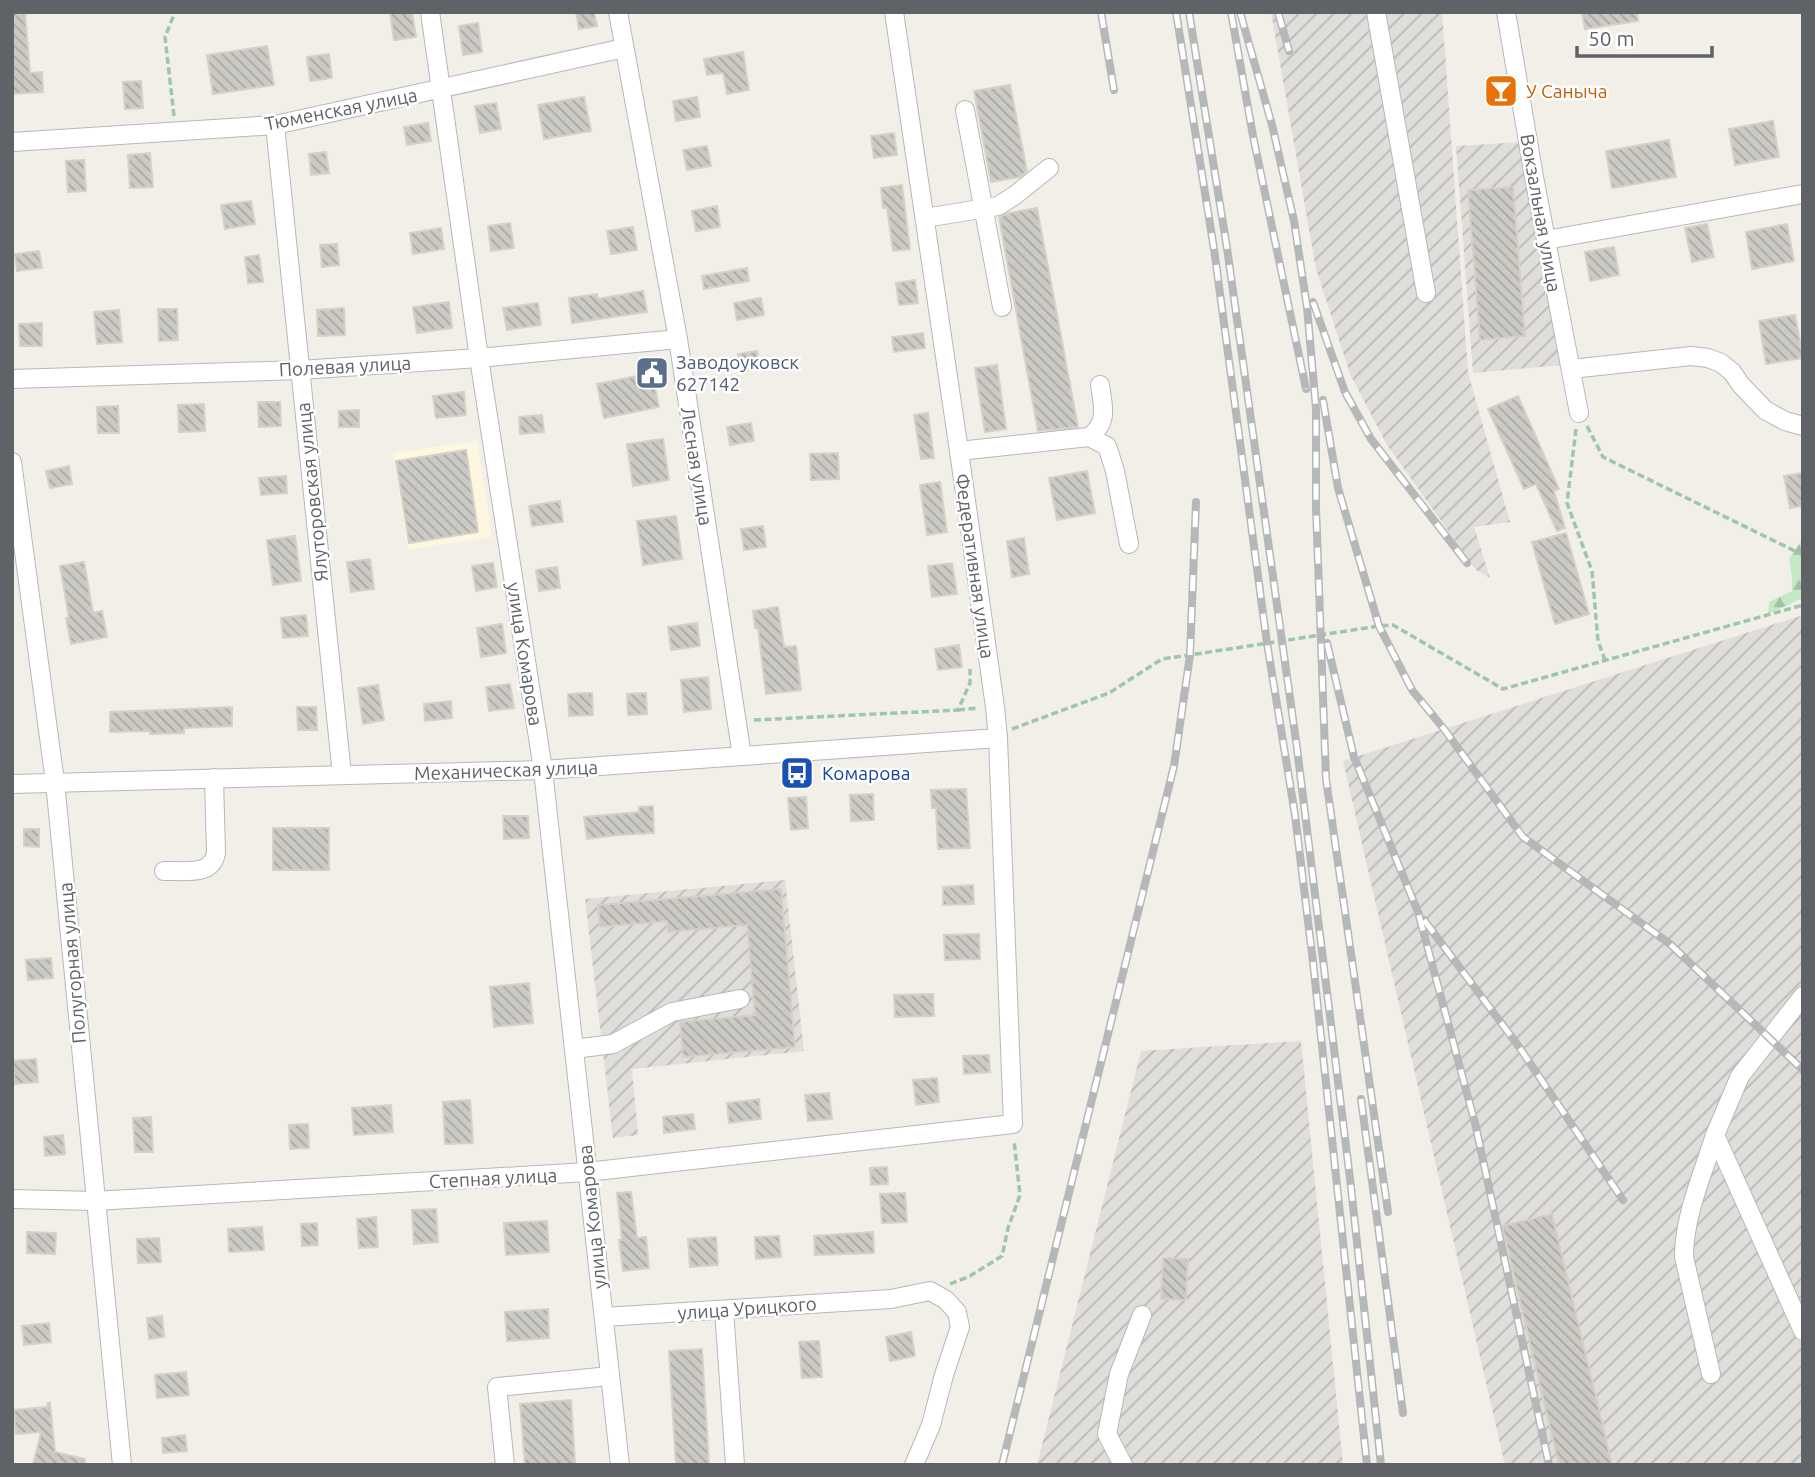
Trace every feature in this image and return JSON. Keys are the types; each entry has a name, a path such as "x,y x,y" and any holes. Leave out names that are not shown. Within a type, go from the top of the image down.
{"street":[{"name":"улица Комарова","path":"430,12 479,358 544,770 620,1465"},
{"name":"Лесная улица","path":"618,12 678,340 742,756"},
{"name":"Федеративная улица","path":"894,12 960,451 995,707 1004,734 1013,1125"},
{"path":"1376,12 1426,293"},
{"name":"Вокзальная улица","path":"1506,12 1579,413"},
{"name":"Тюменская улица","path":"12,142 275,125 624,48"},
{"path":"965,110 1002,307"},
{"name":"Ялуторовская улица","path":"275,125 342,775"},
{"path":"925,218 998,206 1049,168"},
{"path":"1546,240 1803,194"},
{"name":"Полевая улица","path":"12,379 300,370 479,358 678,340"},
{"path":"1571,369 1691,356 1708,358 1721,363 1732,372 1765,410 1803,426"},
{"path":"960,451 1089,437 1098,430 1104,417 1100,385"},
{"path":"1089,437 1107,446 1115,471 1129,544"},
{"name":"Полугорная улица","path":"12,463 55,782 122,1465"},
{"name":"Механическая улица","path":"12,784 544,770 1004,734"},
{"path":"164,871 204,870 215,861 214,778"},
{"path":"1711,1374 1684,1256 1684,1238 1690,1213 1715,1135 1740,1076 1803,996"},
{"path":"574,1049 613,1044 672,1012 740,999"},
{"name":"Степная улица","path":"12,1199 95,1202 587,1172 1013,1125"},
{"path":"1715,1135 1803,1331"},
{"path":"914,1465 931,1425 960,1327 957,1312 946,1300 930,1291"},
{"name":"улица Урицкого","path":"604,1317 891,1299 930,1291"},
{"path":"724,1310 735,1465"},
{"path":"1123,1465 1107,1434 1119,1374 1142,1315"},
{"path":"505,1465 498,1387 610,1376"}],"path":[{"path":"176,12 165,37 176,132"},
{"path":"1579,413 1604,457 1803,555"},
{"path":"1579,413 1567,503 1592,571 1598,641 1605,660"},
{"path":"1004,734 1110,693 1162,659 1393,625 1503,689 1803,605"},
{"path":"958,710 970,683 970,669"},
{"path":"737,721 995,707"},
{"path":"930,1291 970,1276 1002,1256 1008,1228 1020,1195 1013,1125"}],"shaded area":[{"path":"1271,12 1442,12 1468,372 1510,522 1474,527 1490,578 1476,570 1387,445 1350,374 1316,269"},
{"path":"1523,142 1563,365 1473,373 1456,146"},
{"path":"477,441 492,537 408,550 393,453"},
{"path":"1803,615 1803,1465 1505,1465 1343,761"},
{"path":"785,880 804,1051 632,1069 638,1135 613,1138 585,899"},
{"path":"1301,1041 1343,1465 1037,1465 1141,1051"}],"green space":[{"path":"1801,541 1803,598 1768,614 1769,602 1792,591 1789,559"}],"building":[{"path":"12,12 25,12 30,73 42,72 43,92 12,94"},
{"path":"390,12 412,12 416,37 394,40"},
{"path":"576,12 594,12 597,26 579,29"},
{"path":"1582,12 1637,12 1638,21 1585,29"},
{"path":"478,23 482,52 463,55 459,26"},
{"path":"267,46 274,85 213,94 207,55"},
{"path":"743,52 749,90 727,94 723,73 707,75 704,59"},
{"path":"329,54 332,78 310,81 307,57"},
{"path":"141,81 143,108 125,109 123,82"},
{"name":"У Саныча","path":"1506,82 1509,97 1490,100 1487,85"},
{"path":"1010,85 1027,171 1020,177 991,182 974,91"},
{"path":"584,97 591,131 544,139 538,105"},
{"path":"697,97 700,117 676,121 673,101"},
{"path":"496,103 501,129 480,133 475,106"},
{"path":"1773,121 1779,157 1735,165 1729,129"},
{"path":"428,123 431,141 407,145 404,127"},
{"path":"894,133 897,155 874,158 871,136"},
{"path":"1669,140 1676,177 1612,188 1606,151"},
{"path":"707,146 711,166 687,170 683,150"},
{"path":"326,152 329,173 311,175 309,154"},
{"path":"150,153 153,187 130,188 128,155"},
{"path":"84,160 86,191 68,192 66,161"},
{"path":"902,185 910,249 893,251 887,207 883,208 881,188"},
{"path":"1513,187 1525,336 1480,340 1468,190"},
{"path":"251,201 255,224 225,229 221,205"},
{"path":"717,206 720,227 696,231 692,211"},
{"path":"1037,208 1078,427 1038,431 999,217"},
{"path":"510,223 514,248 491,251 488,226"},
{"path":"1707,224 1714,257 1692,262 1685,228"},
{"path":"1787,224 1794,261 1752,269 1746,232"},
{"path":"633,227 637,250 611,254 607,231"},
{"path":"441,228 444,249 413,254 410,233"},
{"path":"337,244 339,265 322,267 320,245"},
{"path":"1614,247 1619,275 1590,281 1585,252"},
{"path":"39,251 42,268 17,271 15,254"},
{"path":"259,255 263,282 248,283 245,257"},
{"path":"747,268 749,281 704,289 702,276"},
{"path":"915,280 918,303 899,305 896,283"},
{"path":"643,291 647,312 572,323 569,298 597,294 598,299"},
{"path":"761,298 764,315 737,320 734,303"},
{"path":"449,302 452,328 417,333 413,307"},
{"path":"538,303 541,325 507,330 503,308"},
{"path":"344,308 345,335 318,336 317,310"},
{"path":"158,309 177,309 178,340 159,341"},
{"path":"119,310 122,342 97,344 94,312"},
{"path":"1795,315 1803,358 1766,364 1759,321"},
{"path":"42,323 42,346 20,346 19,324"},
{"path":"923,333 925,348 894,352 892,337"},
{"path":"757,351 760,368 741,372 738,354"},
{"path":"997,365 1006,429 985,432 975,368"},
{"path":"652,373 659,407 604,418 597,384"},
{"path":"464,392 466,415 436,418 433,396"},
{"path":"1518,396 1559,489 1554,491 1565,528 1557,531 1536,484 1524,489 1488,409"},
{"path":"258,402 280,402 281,426 259,427"},
{"path":"204,404 205,431 179,432 178,405"},
{"path":"118,406 119,433 98,433 97,407"},
{"path":"359,410 359,427 339,427 339,411"},
{"path":"928,413 934,458 921,459 914,415"},
{"path":"542,415 544,432 520,434 519,417"},
{"path":"751,423 754,441 730,445 727,427"},
{"path":"663,439 669,480 633,486 627,444"},
{"path":"466,450 478,532 409,543 396,461"},
{"path":"838,453 839,479 811,480 810,454"},
{"path":"69,466 72,484 50,488 46,471"},
{"path":"1087,471 1095,513 1057,520 1049,478"},
{"path":"1803,473 1803,506 1790,508 1784,476"},
{"path":"286,476 287,493 261,495 259,478"},
{"path":"940,482 947,532 927,535 920,485"},
{"path":"560,501 563,522 532,526 529,506"},
{"path":"676,516 682,559 643,565 637,521"},
{"path":"763,526 766,547 744,550 741,529"},
{"path":"1566,533 1589,614 1555,624 1532,542"},
{"path":"295,536 301,581 273,585 267,540"},
{"path":"1024,538 1029,574 1012,577 1007,541"},
{"path":"370,559 374,589 351,592 347,562"},
{"path":"84,562 93,613 102,611 107,637 71,644 60,566"},
{"path":"493,563 497,587 476,591 472,566"},
{"path":"952,563 957,594 932,597 928,566"},
{"path":"557,567 560,588 539,591 536,570"},
{"path":"778,607 784,647 796,646 801,690 766,694 758,628 755,628 753,611"},
{"path":"306,615 308,636 283,638 281,618"},
{"path":"697,623 700,646 671,650 668,627"},
{"path":"502,624 506,653 481,657 477,628"},
{"path":"959,645 962,667 938,670 935,649"},
{"path":"708,677 711,709 684,712 681,680"},
{"path":"510,684 514,708 489,711 486,687"},
{"path":"378,685 384,720 363,724 358,688"},
{"path":"592,693 593,715 569,716 568,694"},
{"path":"646,693 647,714 628,715 627,694"},
{"path":"451,701 452,718 425,721 424,704"},
{"path":"232,707 232,726 184,728 184,733 110,732 110,712"},
{"path":"297,707 316,707 317,730 298,730"},
{"path":"966,789 970,848 938,849 936,808 932,808 931,790"},
{"path":"873,794 874,820 851,821 850,795"},
{"path":"806,797 808,828 791,830 788,798"},
{"path":"653,806 654,833 587,839 584,817 639,812 639,807"},
{"path":"503,816 528,816 529,838 504,839"},
{"path":"273,828 329,828 329,870 273,870"},
{"path":"24,829 39,829 39,847 24,846"},
{"path":"973,885 974,904 943,905 943,887"},
{"path":"781,889 795,1047 683,1057 680,1022 755,1015 747,925 668,932 667,921 600,927 598,905"},
{"path":"979,934 980,959 945,960 944,935"},
{"path":"51,958 53,978 28,980 26,960"},
{"path":"529,983 533,1023 494,1027 490,987"},
{"path":"933,994 934,1016 895,1017 894,995"},
{"path":"989,1055 990,1072 964,1074 963,1056"},
{"path":"36,1059 38,1082 15,1084 13,1061"},
{"path":"937,1078 939,1102 916,1105 913,1080"},
{"path":"829,1093 832,1119 808,1121 805,1095"},
{"path":"759,1099 761,1119 729,1123 727,1103"},
{"path":"470,1100 473,1143 445,1144 443,1102"},
{"path":"391,1105 393,1132 354,1135 352,1108"},
{"path":"693,1114 695,1129 664,1133 663,1117"},
{"path":"151,1117 153,1152 135,1152 133,1118"},
{"path":"308,1124 309,1148 290,1149 289,1125"},
{"path":"63,1135 65,1154 45,1156 44,1137"},
{"path":"887,1167 888,1184 871,1185 870,1168"},
{"path":"631,1192 637,1238 646,1237 649,1268 623,1271 617,1193"},
{"path":"905,1193 907,1222 882,1223 880,1194"},
{"path":"436,1209 438,1242 414,1244 412,1210"},
{"path":"1552,1214 1612,1465 1559,1465 1502,1226"},
{"path":"376,1217 378,1247 359,1248 357,1219"},
{"path":"547,1221 549,1252 506,1255 504,1223"},
{"path":"317,1223 318,1245 302,1246 301,1224"},
{"path":"262,1227 264,1250 229,1252 228,1229"},
{"path":"27,1232 56,1233 55,1254 27,1253"},
{"path":"873,1232 874,1253 815,1255 814,1236"},
{"path":"779,1236 781,1257 756,1259 755,1237"},
{"path":"716,1237 718,1265 690,1267 688,1239"},
{"path":"159,1238 161,1262 138,1263 137,1239"},
{"path":"1163,1258 1188,1259 1186,1300 1161,1299"},
{"path":"548,1309 549,1338 507,1341 505,1312"},
{"path":"162,1316 164,1337 149,1339 147,1318"},
{"path":"49,1323 51,1342 24,1345 22,1326"},
{"path":"911,1332 915,1356 890,1361 886,1337"},
{"path":"819,1341 822,1377 802,1378 799,1342"},
{"path":"702,1349 709,1465 676,1465 669,1351"},
{"path":"186,1372 189,1395 157,1398 155,1375"},
{"path":"571,1400 575,1465 525,1465 520,1404"},
{"path":"48,1403 55,1452 85,1459 84,1465 33,1465 41,1432 16,1434 14,1410 47,1407"},
{"path":"185,1435 187,1451 163,1453 162,1438"}],"railway":[{"path":"1101,12 1114,90"},
{"path":"1176,12 1214,249 1267,643 1295,815 1367,1465"},
{"path":"1189,12 1227,248 1297,748 1351,1187 1381,1465"},
{"path":"1231,12 1253,136 1306,389"},
{"path":"1240,12 1272,125 1294,221 1307,307 1316,409 1316,507 1326,779 1388,1212"},
{"path":"1278,12 1289,51"},
{"path":"1313,302 1345,392 1371,439 1467,563"},
{"path":"1323,400 1338,488 1379,626 1412,690 1523,837 1670,944 1803,1070"},
{"path":"1002,1465 1174,766 1190,655 1196,502"},
{"path":"1327,643 1354,757 1418,912 1475,1123 1549,1465"},
{"path":"1424,920 1517,1044 1623,1200"},
{"path":"1361,1099 1403,1413"}],"place":[{"name":"У Саныча","path":"1501,91"},
{"name":"Заводоуковск 627142","path":"652,373"},
{"name":"Комарова","path":"797,773"}]}
